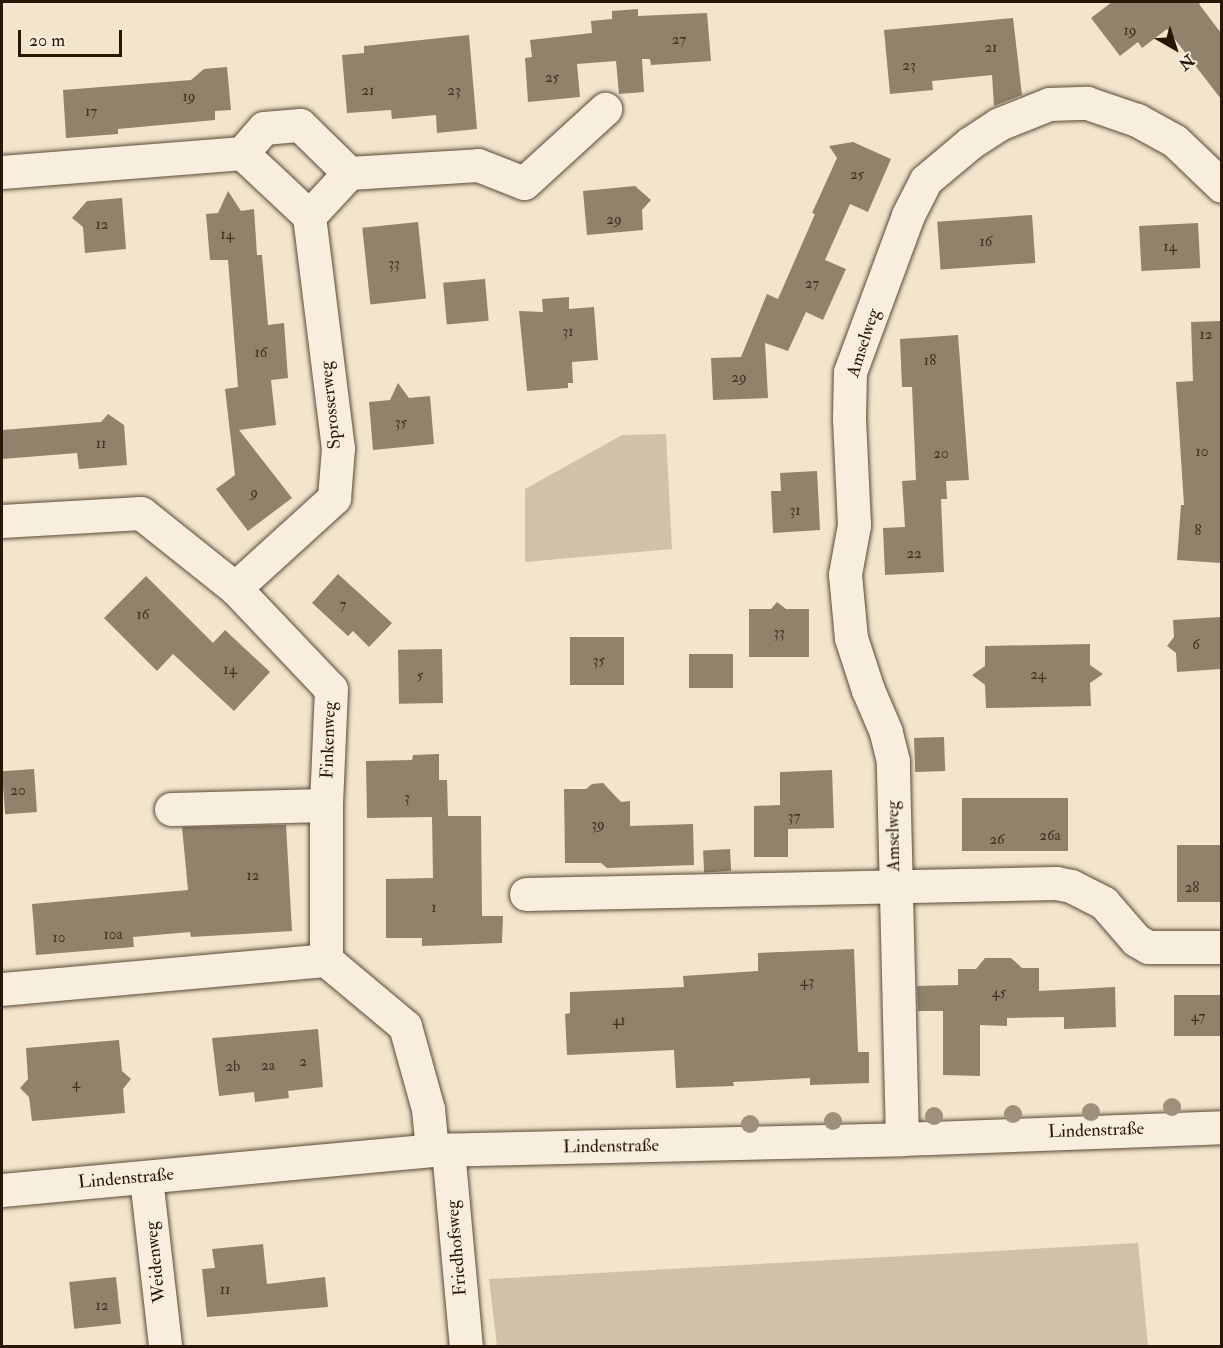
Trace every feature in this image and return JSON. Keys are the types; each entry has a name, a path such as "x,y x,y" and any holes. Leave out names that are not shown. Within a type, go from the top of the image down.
{"street":[{"name":"Amselweg","path":"902,1139 892,761 886,732 868,690 851,638 845,574 854,525 849,418 850,372 908,215 926,180 970,143 999,124 1049,104 1087,102 1137,120 1175,141 1221,186"},
{"path":"242,153 309,216 349,173 477,165 524,183 605,109"},
{"path":"2,172 242,153 264,128 300,125 349,173"},
{"name":"Sprosserweg","path":"235,588 334,498 338,448 309,216"},
{"name":"Finkenweg","path":"2,521 141,513 235,588 331,689 326,805 326,960"},
{"path":"171,809 326,805"},
{"name":"Amselweg","path":"525,894 1056,883 1071,886 1104,903 1136,940 1148,947 1221,947"},
{"path":"2,989 326,960 405,1026 440,1150"},
{"name":"Lindenstraße","path":"2,1190 440,1150 902,1139 1221,1127"},
{"name":"Friedhofsweg","path":"440,1150 466,1347"},
{"name":"Weidenweg","path":"146,1178 165,1347"}],"shaded area":[{"path":"666,434 672,549 525,562 525,489 622,435"},
{"path":"1138,1243 1148,1346 497,1346 489,1279"}],"building":[{"path":"1112,2 1202,2 1199,4 1221,33 1221,99 1167,29 1142,48 1138,42 1120,56 1091,18"},
{"path":"638,9 638,16 707,13 711,61 651,65 650,59 642,59 644,92 619,94 616,61 577,64 580,97 528,102 525,58 532,57 530,40 592,33 591,21 612,19 612,11"},
{"path":"1013,18 1022,95 994,106 992,75 932,81 933,90 890,94 884,30"},
{"path":"469,35 477,129 437,133 436,115 392,119 391,110 347,113 342,55 364,53 364,46"},
{"path":"227,67 231,110 215,111 215,120 118,129 118,134 66,138 63,90 191,80 204,69"},
{"path":"853,142 891,159 868,212 850,204 825,260 846,269 823,320 806,312 788,351 765,343 768,398 713,400 711,358 741,357 767,294 778,299 815,214 812,213 837,158 829,146"},
{"path":"635,186 651,200 642,210 643,230 587,235 583,191"},
{"path":"228,191 241,211 254,209 257,255 262,255 268,325 284,323 288,378 271,380 276,425 239,430 292,498 248,531 216,489 235,475 225,389 238,387 228,260 210,260 206,214 218,213"},
{"path":"122,198 126,249 85,253 83,227 72,218 87,201"},
{"path":"1032,215 1035,263 941,270 937,222"},
{"path":"418,222 426,299 370,304 362,228"},
{"path":"1198,223 1200,268 1141,271 1139,226"},
{"path":"485,279 489,321 447,325 443,283"},
{"path":"569,297 569,309 594,307 598,360 572,362 573,383 568,383 568,388 527,391 519,311 543,312 542,299"},
{"path":"1221,321 1221,563 1177,560 1181,505 1184,505 1176,382 1193,381 1191,322"},
{"path":"958,335 969,480 946,481 947,499 941,499 944,572 885,575 883,528 905,527 902,481 916,480 912,387 902,387 900,339"},
{"path":"398,383 409,398 430,396 434,444 373,450 369,402 390,400"},
{"path":"108,414 124,425 127,465 79,469 77,453 2,459 2,430 101,422"},
{"path":"817,471 820,530 773,533 771,491 781,491 780,473"},
{"path":"338,574 392,623 369,647 353,631 348,636 312,603"},
{"path":"146,576 213,643 225,630 270,672 234,711 173,654 157,671 104,618"},
{"path":"777,602 786,609 809,609 809,657 749,657 749,609 771,609"},
{"path":"1221,617 1221,669 1177,672 1176,653 1167,646 1174,637 1173,620"},
{"path":"570,637 624,637 624,685 570,685"},
{"path":"1090,644 1090,665 1103,674 1090,683 1091,706 986,708 985,685 972,675 985,666 985,646"},
{"path":"442,649 443,703 399,704 398,650"},
{"path":"689,654 733,654 733,688 689,688"},
{"path":"944,737 945,771 915,772 914,738"},
{"path":"439,754 439,780 447,780 448,816 481,816 482,916 503,916 502,943 422,946 422,938 386,938 386,879 433,878 432,817 367,818 366,761 412,760 413,755"},
{"path":"34,769 37,812 5,814 2,771"},
{"path":"832,770 834,828 788,829 788,857 754,857 754,806 780,805 780,772"},
{"path":"603,783 621,802 630,801 630,826 693,824 694,865 607,868 601,863 565,863 564,789 586,789 592,784"},
{"path":"962,798 1068,798 1068,851 962,851"},
{"path":"286,825 292,931 191,937 190,932 133,937 134,947 36,955 32,904 188,890 182,827"},
{"path":"1177,845 1221,845 1221,902 1177,902"},
{"path":"730,849 731,871 704,872 703,850"},
{"path":"854,949 858,1052 869,1052 869,1083 810,1085 810,1078 733,1082 734,1086 676,1088 674,1050 567,1055 565,1014 570,1013 570,992 684,987 683,976 758,971 758,953"},
{"path":"985,958 1011,958 1022,968 1039,968 1039,991 1115,987 1116,1027 1064,1029 1064,1017 1007,1018 1007,1026 980,1025 980,1076 943,1075 943,1011 918,1011 917,986 958,985 958,969 976,969"},
{"path":"1174,995 1221,995 1221,1036 1174,1036"},
{"path":"318,1029 323,1087 288,1091 289,1098 255,1102 254,1092 219,1096 212,1038"},
{"path":"119,1040 122,1071 131,1079 123,1089 125,1113 32,1121 29,1097 20,1088 28,1079 26,1048"},
{"path":"263,1244 267,1284 325,1277 328,1307 207,1317 202,1269 215,1268 212,1249"},
{"path":"116,1277 121,1324 74,1329 69,1282"}]}
